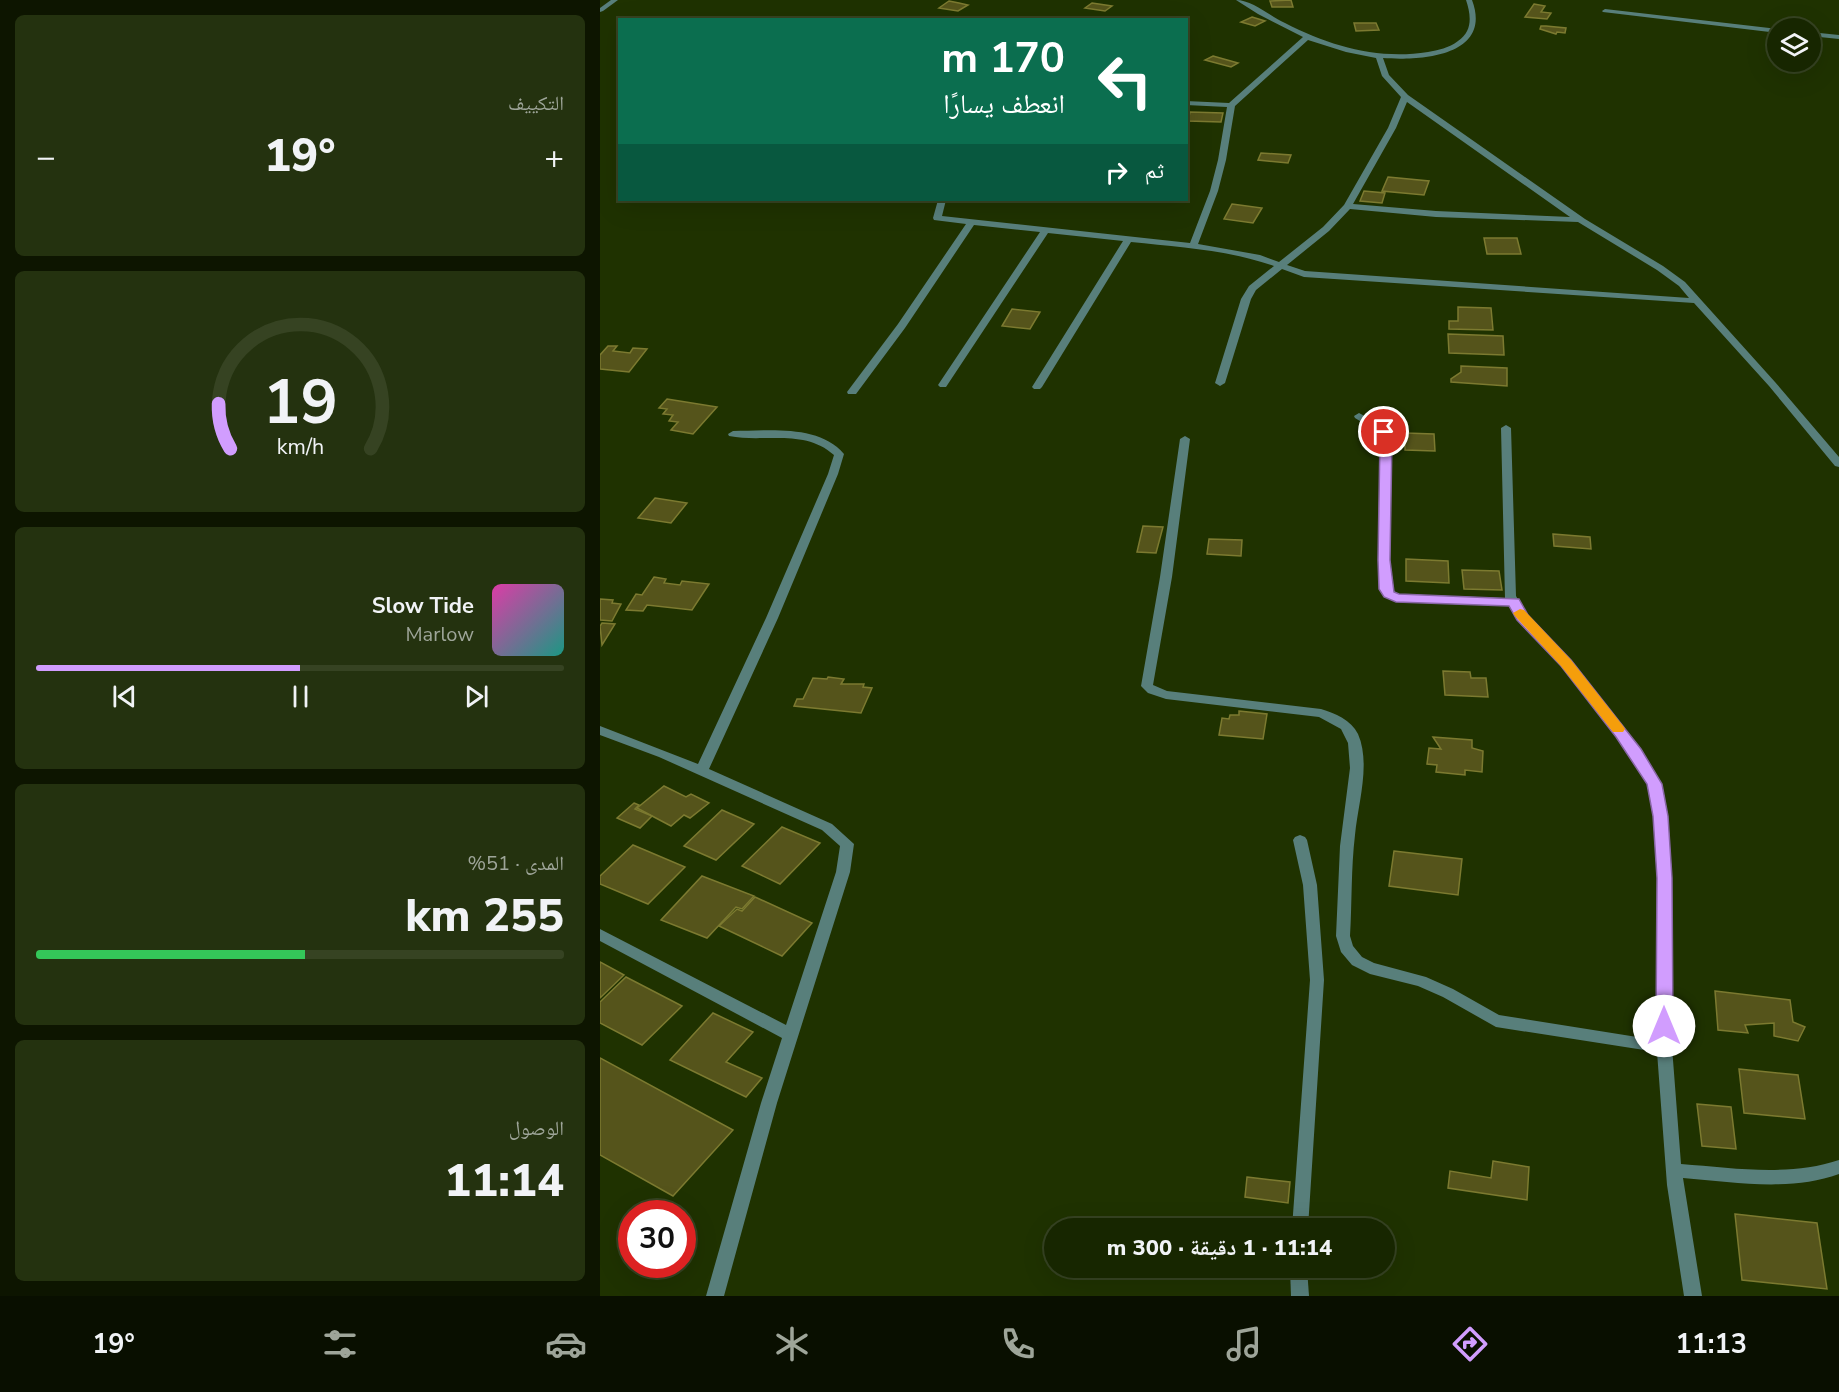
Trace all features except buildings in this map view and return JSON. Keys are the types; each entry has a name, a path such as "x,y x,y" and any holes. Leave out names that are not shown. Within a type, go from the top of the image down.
{"street":[{"path":"601,10 615,0"},
{"path":"1239,0 1306,38 1335,48 1379,58 1431,53 1450,49 1464,42 1472,33 1475,23 1469,0"},
{"path":"1605,11 1767,30"},
{"path":"1821,36 1839,38"},
{"path":"1192,246 1214,191 1232,105 1306,38"},
{"path":"1379,58 1386,76 1406,97 1582,220 1660,268 1699,301 1839,464"},
{"path":"1220,383 1246,299 1252,288 1326,229 1348,206 1392,128 1406,97"},
{"path":"1188,103 1232,105"},
{"path":"942,201 937,218 1192,246 1260,258 1304,274 1699,301"},
{"path":"1348,206 1436,214 1582,220"},
{"path":"852,392 902,326 971,222"},
{"path":"943,385 1046,230"},
{"path":"1036,387 1129,238"},
{"path":"1359,417 1377,427 1386,438 1384,560 1386,589 1389,594 1396,598 1514,602"},
{"path":"1506,428 1510,596 1522,617 1566,663 1636,752 1654,784 1660,816 1665,878 1664,1047 1674,1170 1693,1296"},
{"path":"701,771 772,618 833,474 839,454 824,442 808,437 733,434"},
{"path":"1185,439 1166,577 1146,686 1166,695 1321,713 1340,721 1351,731 1355,745 1356,767 1348,836 1343,936 1346,948 1357,961 1370,968 1421,981 1448,993 1496,1021 1664,1047"},
{"path":"600,730 701,771 827,827 847,844 843,872 769,1103 716,1296"},
{"path":"1300,840 1310,885 1317,980 1301,1218"},
{"path":"600,934 791,1035"},
{"path":"1674,1170 1785,1177 1827,1173 1839,1167"},
{"path":"1299,1278 1300,1296"}],"slow traffic":[{"path":"1520,613 1566,663 1618,729"}],"route":[{"path":"1384,432 1386,438 1384,560 1386,589 1389,594 1396,598 1514,602 1522,617 1566,663 1636,752 1654,784 1660,816 1665,878 1664,1026"}]}
